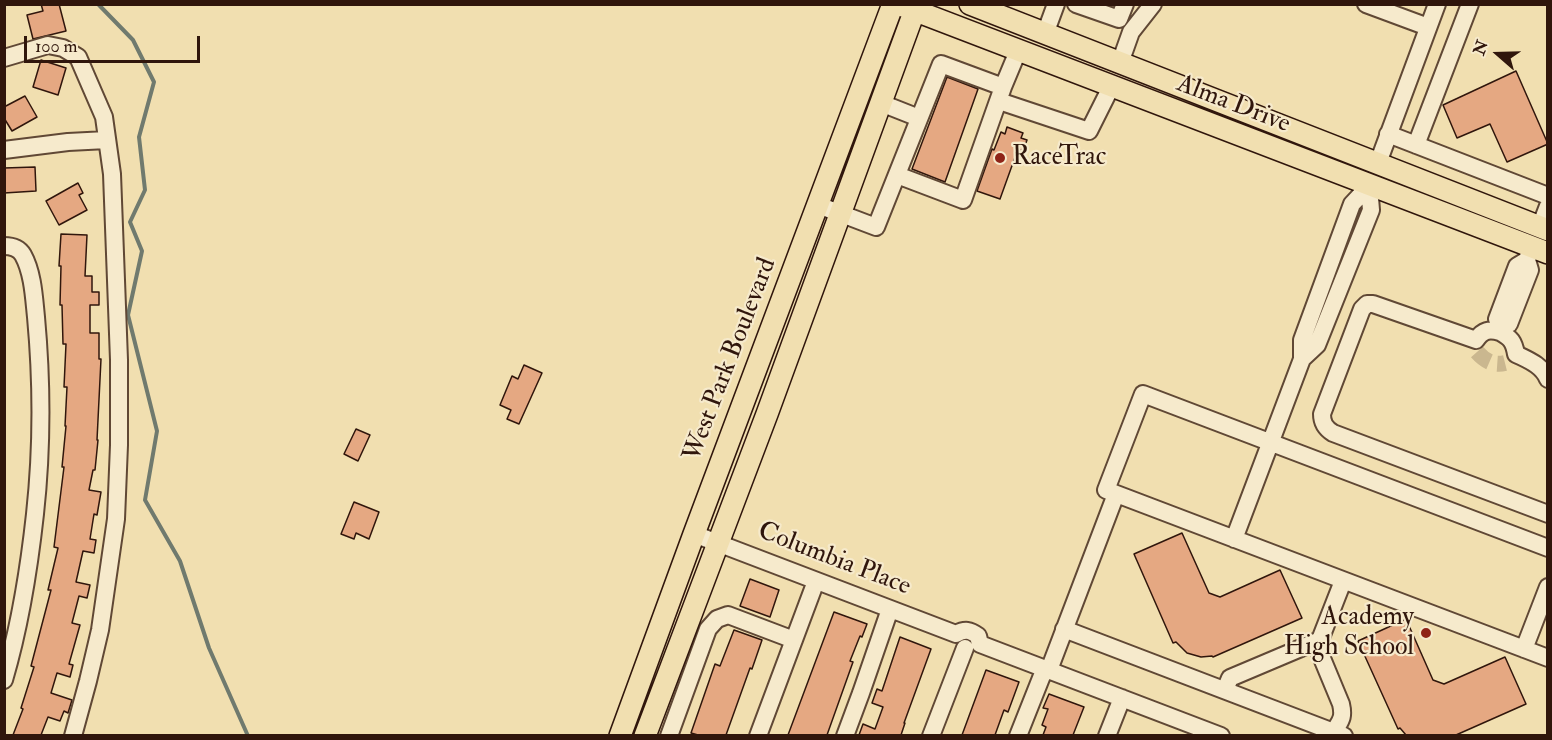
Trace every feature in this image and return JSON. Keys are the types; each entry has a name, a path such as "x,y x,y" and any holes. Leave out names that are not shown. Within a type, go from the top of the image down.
{"main road":[{"name":"West Park Boulevard","path":"620,735 893,4"},
{"name":"Alma Drive","path":"970,5 1544,228"},
{"name":"West Park Boulevard","path":"645,735 841,214 881,103 910,7"},
{"name":"Alma Drive","path":"910,7 1369,186 1534,258"},
{"path":"1111,87 1120,63"},
{"path":"1369,186 1378,163"},
{"path":"1534,258 1544,228"}],"street":[{"path":"1045,34 1056,4"},
{"path":"1076,4 1119,20 1125,4"},
{"path":"1120,63 1131,32 1154,4"},
{"path":"1366,4 1428,27"},
{"path":"1378,163 1437,4"},
{"path":"1416,145 1470,4"},
{"path":"4,58 48,45 63,48 78,57 104,117 112,174 120,445 116,519 100,630 73,735"},
{"path":"897,175 963,200 1018,51"},
{"path":"818,205 876,227 941,64 1001,94 1089,131 1111,87"},
{"path":"881,103 919,118"},
{"path":"1388,134 1548,196"},
{"path":"4,150 107,140"},
{"path":"1234,539 1302,359 1317,345 1371,210 1369,186"},
{"path":"1544,228 1548,206"},
{"path":"4,680 21,607 36,512 40,404 39,350 30,273 23,254 9,246"},
{"path":"1534,258 1517,266 1497,320 1501,330 1514,343 1510,358 1539,366 1548,379"},
{"path":"1501,330 1486,330 1480,333 1476,346 1373,303 1367,304 1362,309 1322,414 1322,421 1326,429 1333,433 1548,514"},
{"path":"1548,548 1143,394 1106,490 1548,658"},
{"path":"1018,735 1064,629 1116,494"},
{"name":"Columbia Place","path":"694,534 890,609 967,642 1122,698 1194,731 1221,735"},
{"path":"758,735 816,581"},
{"path":"1064,629 1336,734 1343,713 1318,651 1320,640 1343,581"},
{"path":"1524,649 1548,587"},
{"path":"845,735 890,609"},
{"path":"669,735 708,629 717,619 728,615 794,640"},
{"path":"1225,690 1230,678 1320,640"},
{"path":"931,735 967,642"},
{"path":"1107,735 1122,698"}],"building":[{"path":"41,4 59,4 66,31 33,39 27,15 43,11"},
{"path":"41,60 66,68 58,95 33,87"},
{"path":"1516,71 1548,144 1507,162 1490,124 1457,138 1443,105"},
{"path":"947,77 978,89 945,182 912,169"},
{"path":"25,96 37,117 12,131 4,118 4,107"},
{"name":"RaceTrac","path":"1007,127 1023,133 1021,138 1027,140 1023,151 1018,149 1000,199 977,191 992,149 994,150 1001,132 1005,134"},
{"path":"35,167 36,191 4,193 4,168"},
{"path":"78,183 83,193 79,195 87,210 59,225 46,201"},
{"path":"61,234 87,235 85,276 92,276 92,292 99,292 99,305 90,305 90,333 99,333 99,359 101,359 98,440 95,470 93,470 89,490 101,492 97,515 94,514 90,539 96,540 94,553 83,551 76,582 90,585 87,598 79,596 72,623 80,625 69,664 73,665 70,677 57,673 51,693 72,700 68,713 64,711 60,721 48,717 41,735 13,735 23,709 21,708 34,667 31,666 51,590 48,590 58,548 54,547 64,467 62,467 67,387 64,387 66,344 63,344 62,305 60,305"},
{"path":"524,365 542,373 519,424 507,419 511,410 500,405 512,376 518,379"},
{"path":"356,429 370,435 358,461 344,454"},
{"path":"354,502 379,512 369,539 356,533 354,539 341,534"},
{"path":"1182,533 1209,593 1220,597 1280,570 1302,618 1213,657 1201,657 1187,653 1176,642 1173,643 1134,554"},
{"path":"750,579 779,590 770,617 740,606"},
{"path":"834,612 867,624 850,661 853,662 827,735 788,735"},
{"path":"1406,619 1433,680 1444,684 1505,657 1526,704 1456,735 1406,735 1400,728 1398,729 1358,641"},
{"path":"734,630 762,640 726,735 691,733 715,664 720,666"},
{"path":"900,637 931,649 901,735 859,735 863,724 875,729 883,707 872,703 877,689 882,691"},
{"path":"986,670 1019,682 1008,712 1004,710 995,735 962,735"},
{"path":"1049,694 1084,707 1073,735 1043,735 1046,727 1042,725 1048,709 1043,708"}],"waterway":[{"path":"98,4 133,40 154,82 139,137 145,190 130,222 142,251 128,315 157,431 145,500 180,561 209,648 248,736"}],"tunnel":[{"path":"1477,352 1489,362 1505,363"}],"place":[{"name":"RaceTrac","path":"1000,158"},
{"name":"Academy High School","path":"1426,633"}]}
